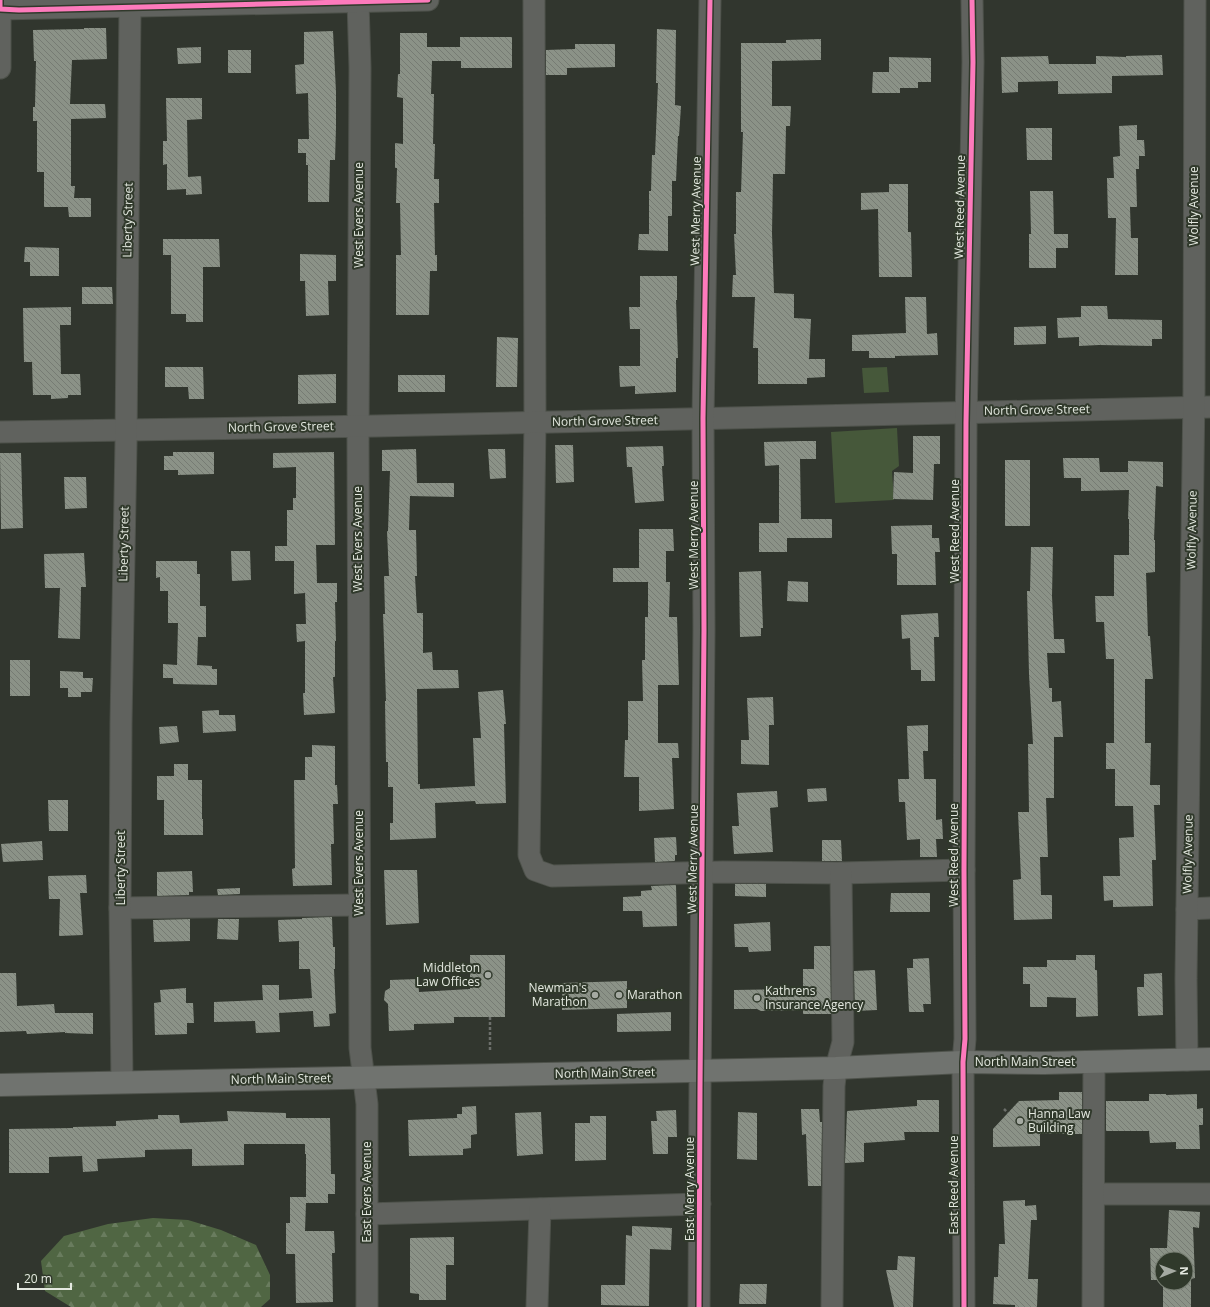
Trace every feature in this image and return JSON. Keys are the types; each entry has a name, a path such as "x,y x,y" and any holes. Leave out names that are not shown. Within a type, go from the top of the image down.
{"main road":[{"name":"North Main Street","path":"0,1085 836,1068 963,1062 1044,1063 1210,1059"}],"street":[{"path":"0,0 0,68"},
{"path":"0,9 428,0"},
{"path":"534,0 535,422 529,855 535,870 552,876 703,873 841,873 964,870"},
{"name":"West Merry Avenue","path":"700,1071 703,873 703,418 710,0"},
{"name":"West Reed Avenue","path":"963,1062 966,1039 964,870 966,412 972,0"},
{"name":"Wolfly Avenue","path":"1187,1060 1187,909 1202,407 1195,0"},
{"name":"West Evers Avenue","path":"358,2 360,68 358,426 359,904 360,1053 363,1077"},
{"name":"Liberty Street","path":"122,1082 120,908 121,723 126,430 130,7"},
{"name":"North Grove Street","path":"0,432 358,426 1202,407"},
{"path":"832,1307 834,1086 836,1068 842,1042 841,873"},
{"path":"120,908 359,904"},
{"path":"1187,909 1210,908"},
{"name":"East Reed Avenue","path":"963,1062 964,1307"},
{"path":"1093,1307 1094,1062"},
{"name":"East Merry Avenue","path":"699,1307 700,1071"},
{"name":"East Evers Avenue","path":"363,1077 367,1104 367,1307"},
{"path":"1094,1194 1210,1194"},
{"path":"367,1214 700,1204"},
{"path":"537,1307 540,1209"}],"path":[{"path":"490,1017 490,1051"},
{"path":"1004,1109 1008,1113"}],"green space":[{"path":"887,367 889,392 864,393 862,368"},
{"path":"897,428 899,466 892,471 894,500 835,503 831,432"},
{"path":"153,1218 188,1220 221,1230 256,1245 270,1275 270,1299 261,1307 71,1307 45,1291 41,1261 64,1236 108,1224"}],"building":[{"path":"106,28 107,59 72,60 70,104 105,104 106,118 71,119 71,186 75,186 74,198 91,198 91,217 69,217 68,207 44,207 44,172 37,172 37,121 33,121 33,107 35,107 36,61 34,61 33,30"},
{"path":"657,29 676,30 675,105 681,106 676,181 672,181 672,216 668,216 668,251 638,250 639,234 649,234 649,191 651,191 652,155 655,155 658,83 656,83"},
{"path":"333,31 336,127 335,160 330,160 329,202 308,202 308,165 306,165 306,153 298,153 298,139 309,139 308,93 296,94 295,65 304,64 304,32"},
{"path":"400,33 427,33 427,47 460,47 460,37 512,37 512,68 461,68 461,61 432,61 431,94 434,94 433,144 435,144 434,179 439,179 439,203 434,203 435,255 437,255 437,271 430,271 429,315 396,315 396,255 401,255 400,203 396,203 397,168 395,168 395,143 403,144 403,98 397,97 398,74 400,74"},
{"path":"821,39 821,60 772,61 772,106 791,106 790,126 786,126 785,174 773,174 772,233 774,293 794,294 794,318 811,319 809,359 825,359 825,377 807,378 807,384 758,384 758,348 753,348 755,297 732,297 733,275 736,275 734,234 736,234 736,192 741,192 743,132 741,132 741,43 786,43 786,40"},
{"path":"575,44 615,44 615,67 567,68 567,75 546,75 546,50 575,49"},
{"path":"201,47 201,63 178,64 177,48"},
{"path":"228,50 251,50 251,73 228,73"},
{"path":"1162,55 1163,75 1112,76 1112,93 1058,94 1058,81 1018,82 1018,92 1002,93 1001,57 1048,56 1049,64 1096,64 1096,56 1126,57"},
{"path":"889,57 931,58 931,82 918,82 918,88 900,88 900,93 872,93 873,72 889,72"},
{"path":"166,98 202,98 202,119 187,120 188,177 201,176 202,194 186,195 186,189 167,190 167,164 163,165 163,141 167,141"},
{"path":"1137,125 1137,140 1144,140 1145,156 1139,156 1139,169 1136,169 1137,207 1130,207 1131,238 1138,238 1138,275 1115,275 1116,218 1108,218 1107,178 1114,178 1113,157 1120,156 1119,126"},
{"path":"1026,128 1052,128 1052,160 1027,160"},
{"path":"889,184 908,184 908,232 911,232 912,277 879,277 878,209 861,210 861,193 889,192"},
{"path":"1030,191 1053,191 1054,234 1068,234 1068,248 1056,248 1056,268 1029,268 1029,234 1031,234"},
{"path":"163,239 219,239 220,267 203,267 203,322 186,322 186,314 171,314 171,255 163,255"},
{"path":"25,247 59,248 59,276 30,276 30,262 24,262"},
{"path":"300,254 336,255 336,281 328,281 329,315 306,316 305,281 300,281"},
{"path":"640,276 677,276 676,300 678,358 676,358 676,392 635,394 635,386 620,387 619,366 640,366 640,329 630,329 629,307 640,307"},
{"path":"82,287 112,287 113,304 82,304"},
{"path":"905,297 926,297 927,334 937,333 938,355 869,358 869,351 852,351 852,335 906,333"},
{"path":"1081,306 1107,306 1108,319 1162,320 1162,339 1152,339 1152,346 1079,346 1079,337 1058,338 1057,318 1081,317"},
{"path":"71,307 71,325 60,325 61,374 80,374 81,395 68,395 68,398 51,399 51,395 33,395 32,362 24,362 23,308"},
{"path":"1046,326 1046,344 1014,345 1014,327"},
{"path":"497,337 518,338 517,387 496,387"},
{"path":"165,367 203,367 204,399 189,399 188,387 165,387"},
{"path":"336,374 336,403 298,404 298,375"},
{"path":"398,375 445,375 445,392 398,392"},
{"path":"913,436 940,436 940,464 934,464 933,500 893,499 894,472 913,473"},
{"path":"816,441 816,459 800,459 801,519 832,519 832,538 787,538 787,552 759,552 759,523 779,523 779,465 765,466 764,442"},
{"path":"555,445 573,445 574,482 556,483"},
{"path":"663,446 664,466 662,466 664,501 635,503 632,467 627,467 626,447"},
{"path":"416,449 417,483 454,483 454,497 410,496 409,530 416,530 417,576 415,576 417,613 423,613 423,653 432,652 433,670 458,670 459,688 417,689 418,784 420,784 420,789 475,786 473,738 481,738 478,692 503,690 506,724 504,724 506,803 476,804 475,801 435,803 436,838 390,840 390,823 393,823 393,787 388,787 388,762 386,762 386,701 383,614 385,614 384,576 389,576 387,531 390,471 382,471 382,450"},
{"path":"488,449 505,449 506,478 490,479"},
{"path":"173,452 214,452 214,474 178,475 178,470 164,470 164,456 173,456"},
{"path":"334,452 335,545 316,545 317,583 337,583 337,602 335,602 335,677 333,677 335,713 304,715 303,693 305,693 305,641 297,642 296,624 306,624 305,593 294,594 294,561 275,561 275,546 287,546 287,510 293,510 293,498 296,498 296,467 273,468 273,453"},
{"path":"0,453 21,453 23,528 1,529"},
{"path":"1063,458 1099,458 1100,472 1128,472 1128,461 1163,462 1163,487 1156,486 1154,540 1155,572 1146,573 1148,636 1150,636 1153,679 1145,679 1145,743 1151,743 1150,785 1160,785 1160,805 1154,805 1156,860 1152,860 1153,906 1113,907 1113,900 1104,901 1103,876 1120,876 1119,838 1134,837 1133,806 1115,806 1115,769 1106,769 1106,743 1114,743 1114,659 1106,659 1104,622 1096,622 1095,596 1114,596 1114,555 1129,555 1129,490 1081,491 1081,478 1064,478"},
{"path":"1005,460 1030,460 1030,526 1005,526"},
{"path":"64,477 86,477 87,508 65,509"},
{"path":"932,525 932,538 939,538 940,552 935,552 936,585 897,585 897,554 892,554 891,526"},
{"path":"639,529 673,529 674,551 666,551 666,582 670,582 669,617 677,617 679,685 658,685 658,743 678,743 679,758 672,758 674,809 639,811 639,777 624,777 625,740 628,740 628,701 643,701 642,660 645,660 645,617 648,617 648,582 613,582 613,568 639,568"},
{"path":"1031,547 1053,547 1052,596 1054,639 1064,639 1065,653 1047,653 1049,688 1052,688 1052,702 1061,701 1063,737 1054,737 1054,798 1046,798 1048,857 1040,857 1041,895 1052,895 1052,919 1014,920 1013,880 1021,879 1018,812 1029,812 1028,744 1033,744 1029,674 1027,591 1030,591"},
{"path":"231,551 250,551 251,580 232,581"},
{"path":"84,553 86,587 81,587 80,639 58,638 60,588 45,588 44,554"},
{"path":"156,561 197,561 197,574 200,574 200,606 206,606 206,637 198,637 197,665 212,666 212,669 217,669 217,685 173,684 173,678 163,678 163,664 177,665 178,623 168,623 168,591 160,591 160,577 156,578"},
{"path":"761,571 763,628 761,628 761,636 740,637 739,572"},
{"path":"788,581 808,582 808,602 787,601"},
{"path":"938,613 939,637 934,637 935,681 921,681 921,670 911,670 910,638 902,639 901,615"},
{"path":"10,660 30,660 30,696 10,696"},
{"path":"60,671 83,672 83,678 93,678 92,692 81,692 81,697 68,697 68,688 60,688"},
{"path":"773,697 774,725 769,725 769,765 741,764 741,740 749,740 747,698"},
{"path":"219,710 219,715 235,715 236,731 203,733 202,711"},
{"path":"928,725 928,751 923,751 924,779 936,779 936,820 942,819 943,839 936,839 937,857 920,857 920,839 907,840 905,802 899,802 898,779 909,779 907,726"},
{"path":"177,726 179,742 160,744 159,727"},
{"path":"312,745 335,746 335,785 337,785 338,804 333,804 334,844 331,844 332,885 293,886 292,869 295,868 294,780 305,780 305,757 312,757"},
{"path":"174,764 188,764 188,780 202,780 203,835 164,835 164,800 157,800 157,776 174,776"},
{"path":"826,788 827,801 808,802 807,789"},
{"path":"777,791 778,807 770,808 773,852 734,854 732,826 739,826 737,793"},
{"path":"48,800 68,800 68,831 49,831"},
{"path":"676,837 677,855 675,855 675,861 655,862 654,838"},
{"path":"822,840 841,840 842,861 822,861"},
{"path":"42,841 43,860 3,862 1,844"},
{"path":"384,870 417,870 419,923 386,925"},
{"path":"192,871 193,892 189,892 189,895 157,896 157,872"},
{"path":"86,875 87,893 80,893 83,935 59,936 60,899 49,899 48,876"},
{"path":"735,884 766,884 766,897 735,896"},
{"path":"676,885 677,926 643,927 642,911 623,911 623,897 641,896 641,891 652,890 651,886"},
{"path":"240,888 240,894 218,895 217,889"},
{"path":"891,893 930,893 930,912 890,912"},
{"path":"332,917 333,947 335,947 334,969 336,1013 329,1014 330,1026 314,1027 313,1011 279,1013 280,1032 256,1033 255,1021 214,1022 214,1002 263,1000 262,985 279,985 279,1000 312,998 310,969 299,969 299,941 279,942 278,920"},
{"path":"190,919 190,941 154,942 153,920"},
{"path":"218,919 239,919 238,940 217,939"},
{"path":"770,922 771,951 749,952 748,947 735,947 734,924"},
{"path":"814,946 830,946 831,1014 803,1014 803,1010 761,1011 757,1009 734,1009 734,990 803,989 803,969 814,969"},
{"path":"470,955 505,955 505,1017 454,1017 454,1023 414,1024 414,1030 389,1031 388,1004 384,1000 385,991 390,988 390,980 418,979 419,992 470,989"},
{"path":"1076,955 1095,955 1095,970 1097,970 1098,1016 1076,1017 1076,998 1047,997 1047,1007 1030,1007 1030,984 1023,984 1023,967 1047,967 1047,960 1076,960"},
{"path":"929,958 931,1004 923,1004 924,1012 909,1012 907,968 913,968 913,959"},
{"path":"875,970 877,1010 855,1011 854,971"},
{"path":"0,973 16,973 17,1006 54,1004 55,1013 93,1013 93,1034 65,1032 27,1034 26,1031 0,1032"},
{"path":"1162,973 1163,1015 1138,1016 1137,987 1144,987 1144,974"},
{"name":"Newman's Marathon","path":"627,981 627,1008 562,1010 562,983"},
{"path":"186,988 186,1003 193,1003 194,1023 187,1023 187,1034 155,1035 154,1003 161,1002 160,990"},
{"name":"Marathon","path":"671,1012 671,1031 617,1032 617,1014"},
{"path":"1059,1092 1082,1092 1082,1134 1040,1134 1040,1146 993,1147 993,1129 1019,1101 1059,1100"},
{"path":"1149,1094 1197,1094 1197,1109 1203,1108 1203,1125 1199,1125 1200,1149 1176,1149 1176,1142 1150,1143 1149,1131 1106,1131 1106,1101 1149,1101"},
{"path":"917,1100 939,1100 939,1132 904,1132 905,1140 864,1143 864,1162 845,1163 847,1111 917,1106"},
{"path":"476,1106 477,1134 471,1135 471,1148 463,1149 463,1155 409,1156 408,1120 457,1118 457,1114 462,1114 462,1107"},
{"path":"801,1109 819,1109 820,1122 822,1122 821,1186 808,1186 806,1134 802,1135"},
{"path":"676,1110 677,1137 668,1137 668,1154 653,1154 651,1121 657,1121 656,1111"},
{"path":"227,1111 286,1113 286,1118 330,1118 331,1174 335,1174 335,1194 328,1194 328,1203 306,1203 305,1231 334,1231 335,1253 332,1253 333,1302 296,1303 295,1254 286,1254 286,1223 290,1223 290,1197 306,1197 305,1144 244,1144 244,1165 192,1166 192,1149 145,1150 145,1157 97,1159 98,1171 83,1172 82,1156 49,1157 49,1173 9,1173 9,1129 116,1126 116,1121 158,1119 158,1115 179,1115 180,1123 228,1121"},
{"path":"541,1112 543,1154 517,1156 515,1113"},
{"path":"738,1112 757,1113 757,1160 737,1159"},
{"path":"590,1116 606,1116 606,1160 575,1161 575,1123 590,1123"},
{"path":"1025,1200 1025,1206 1036,1205 1037,1220 1031,1220 1028,1279 1038,1279 1037,1307 1015,1307 1015,1305 993,1304 994,1277 998,1277 999,1244 1005,1244 1003,1201"},
{"path":"1169,1210 1200,1212 1199,1228 1193,1227 1194,1251 1154,1251 1154,1280 1151,1280 1150,1248 1167,1248"},
{"path":"632,1226 672,1228 671,1250 650,1249 649,1306 601,1305 601,1285 625,1285 626,1235 632,1236"},
{"path":"454,1237 454,1265 446,1265 446,1300 419,1300 419,1294 410,1293 410,1238"},
{"path":"1194,1252 1195,1278 1194,1278"},
{"path":"898,1256 915,1257 913,1307 894,1307 886,1270 897,1270"},
{"path":"740,1284 767,1284 766,1304 739,1304"},
{"path":"1163,1291 1191,1291 1191,1307 1163,1307"}],"cycle path":[{"path":"0,0 0,9 19,10 428,0"},
{"path":"699,1307 704,630 703,418 710,0"},
{"path":"964,1307 963,1062 965,1039 964,870 966,423 973,62 972,0"}],"place":[{"name":"Middleton Law Offices","path":"488,975"},
{"name":"Newman's Marathon","path":"595,995"},
{"name":"Marathon","path":"619,995"},
{"name":"Kathrens Insurance Agency","path":"757,998"},
{"name":"Hanna Law Building","path":"1020,1121"}]}
